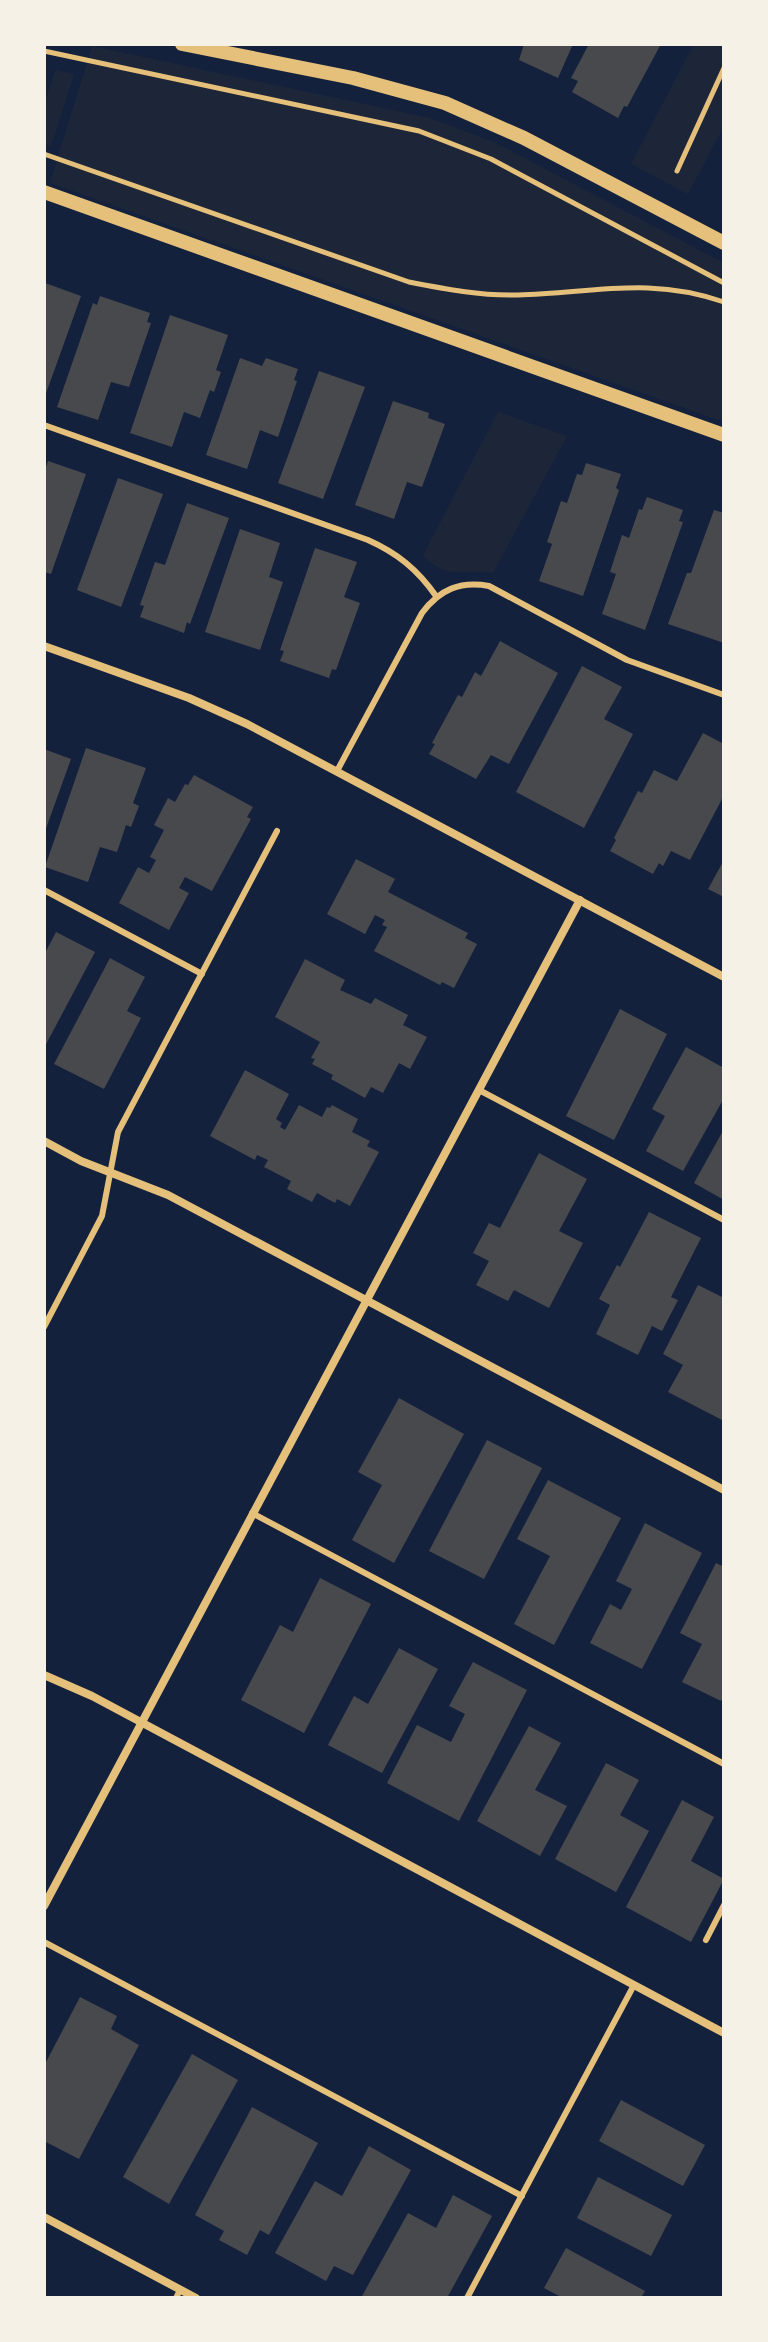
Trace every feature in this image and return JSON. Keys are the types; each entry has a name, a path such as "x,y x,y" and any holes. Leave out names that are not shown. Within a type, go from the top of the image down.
{"street":[{"path":"182,44 353,78 445,103 524,138 724,243"},
{"path":"44,192 724,435"},
{"path":"44,646 218,710 724,977"},
{"path":"44,1906 580,900"},
{"path":"44,1141 81,1161 168,1195 724,1490"},
{"path":"44,1675 92,1696 724,2033"},
{"path":"44,2217 178,2294 196,2298"}],"lane":[{"path":"44,425 391,550 411,565 436,596"},
{"path":"337,771 422,613 436,596 456,586 473,583 489,586 627,660 724,695"},
{"path":"44,1327 102,1216 118,1132 277,831"},
{"path":"44,890 202,974"},
{"path":"479,1090 724,1220"},
{"path":"252,1513 724,1764"},
{"path":"706,1940 724,1905"},
{"path":"44,1942 522,2196"},
{"path":"467,2298 634,1985"}],"path":[{"path":"44,51 380,121 431,135 491,159 724,283"},
{"path":"677,171 724,68"},
{"path":"44,154 409,282 449,290 517,295 647,286 691,292 724,302"}],"shaded area":[{"path":"694,44 724,44 724,126 688,194 631,164"},
{"path":"92,46 430,118 496,143 724,263 724,422 50,183"},
{"path":"55,70 74,74 51,147 44,144 44,106"},
{"path":"498,412 567,436 493,573 448,571 423,555"}],"building":[{"path":"524,44 573,44 558,78 519,60"},
{"path":"589,44 661,44 618,118 572,92 578,81 571,78"},
{"path":"44,285 81,296 44,399"},
{"path":"100,296 150,313 147,322 151,323 129,387 111,382 98,420 57,407 93,303 97,305"},
{"path":"170,315 228,335 216,370 221,372 214,392 210,390 200,418 184,412 172,447 130,433"},
{"path":"240,358 262,366 266,358 298,369 294,380 297,381 278,437 260,430 247,469 206,455"},
{"path":"319,371 365,387 323,499 278,483"},
{"path":"393,401 429,413 428,418 445,424 422,487 407,482 394,519 355,505"},
{"path":"48,461 86,474 51,574 44,572 44,473"},
{"path":"586,463 621,474 616,488 619,490 583,596 539,581 552,544 547,542 561,501 567,503 577,474 582,475"},
{"path":"118,478 163,494 121,607 77,590"},
{"path":"647,497 683,510 679,521 683,522 645,630 602,614 616,574 610,572 622,535 629,538 639,509 642,510"},
{"path":"187,503 229,518 184,633 140,617 144,606 140,605 155,562 165,565"},
{"path":"714,510 724,513 724,643 668,624"},
{"path":"240,529 280,543 269,577 283,582 260,650 205,632"},
{"path":"315,548 357,562 344,597 360,603 336,670 332,669 329,678 280,661 284,651 280,650"},
{"path":"500,641 558,673 509,764 491,755 476,779 429,754 458,695 462,697 475,672 481,676"},
{"path":"582,666 622,687 604,719 633,734 584,828 516,792"},
{"path":"703,733 724,744 724,795 690,860 671,851 663,866 659,863 653,874 610,851 638,791 642,793 654,770 677,781"},
{"path":"86,748 146,768 133,803 139,806 131,827 126,825 117,852 100,847 88,882 45,867"},
{"path":"44,749 71,759 44,834"},
{"path":"194,775 253,807 247,817 251,819 212,891 185,877 179,888 189,893 169,930 119,903 138,867 149,873 156,860 150,857 164,830 154,825 168,798 175,802"},
{"path":"356,859 395,879 388,892 468,933 465,938 477,944 454,988 442,982 440,985 374,951 387,927 382,925 385,920 375,915 365,934 327,914"},
{"path":"724,860 724,897 708,889"},
{"path":"56,932 95,952 44,1048 44,955"},
{"path":"110,958 145,977 127,1011 141,1018 104,1089 54,1064"},
{"path":"305,959 345,980 340,990 371,1004 375,998 408,1015 403,1025 427,1037 410,1069 399,1063 383,1093 371,1087 365,1098 331,1079 333,1075 312,1064 315,1059 311,1058 320,1042 275,1017"},
{"path":"620,1009 667,1034 614,1140 566,1116"},
{"path":"686,1047 724,1068 724,1098 683,1171 646,1151 665,1116 652,1109"},
{"path":"245,1070 289,1094 276,1119 285,1130 299,1105 322,1117 327,1107 332,1105 358,1119 352,1132 370,1141 367,1146 379,1152 350,1206 337,1199 335,1203 317,1193 312,1202 287,1189 291,1181 264,1167 268,1160 257,1155 255,1160 210,1136"},
{"path":"724,1129 724,1200 694,1183"},
{"path":"539,1153 587,1179 559,1231 583,1243 549,1308 514,1290 508,1301 476,1285 489,1261 473,1253 489,1223 500,1228"},
{"path":"649,1212 701,1238 671,1297 678,1300 662,1331 652,1326 638,1355 596,1334 610,1305 599,1299"},
{"path":"698,1285 724,1298 724,1421 668,1392 683,1365 663,1354"},
{"path":"399,1398 464,1434 394,1563 352,1540 382,1485 358,1472"},
{"path":"487,1440 542,1468 484,1579 429,1551"},
{"path":"548,1480 621,1518 554,1645 514,1624 550,1556 517,1539"},
{"path":"645,1523 702,1553 642,1669 590,1643 610,1604 621,1610 632,1589 616,1581"},
{"path":"716,1563 724,1567 724,1695 721,1701 682,1682 702,1644 680,1633"},
{"path":"320,1578 371,1604 304,1733 241,1700 280,1625 293,1632"},
{"path":"399,1648 438,1669 382,1773 328,1745 354,1696 368,1704"},
{"path":"473,1662 527,1690 459,1821 387,1783 417,1725 451,1742 465,1714 449,1706"},
{"path":"529,1726 561,1743 535,1790 567,1806 540,1856 477,1821"},
{"path":"606,1763 639,1780 620,1815 649,1831 616,1892 555,1859"},
{"path":"682,1800 714,1817 691,1861 724,1879 691,1942 626,1907"},
{"path":"80,1997 117,2016 111,2029 139,2045 79,2159 44,2141 44,2066"},
{"path":"192,2054 238,2080 169,2204 123,2177"},
{"path":"621,2100 705,2145 683,2186 599,2141"},
{"path":"252,2107 318,2143 269,2235 260,2230 247,2255 219,2240 224,2231 195,2215"},
{"path":"369,2146 411,2170 353,2275 334,2266 326,2281 275,2253 315,2181 342,2196"},
{"path":"598,2177 672,2215 651,2256 577,2218"},
{"path":"453,2195 492,2216 447,2298 361,2298 408,2213 436,2228"},
{"path":"566,2248 645,2291 641,2298 563,2298 544,2288"}]}
